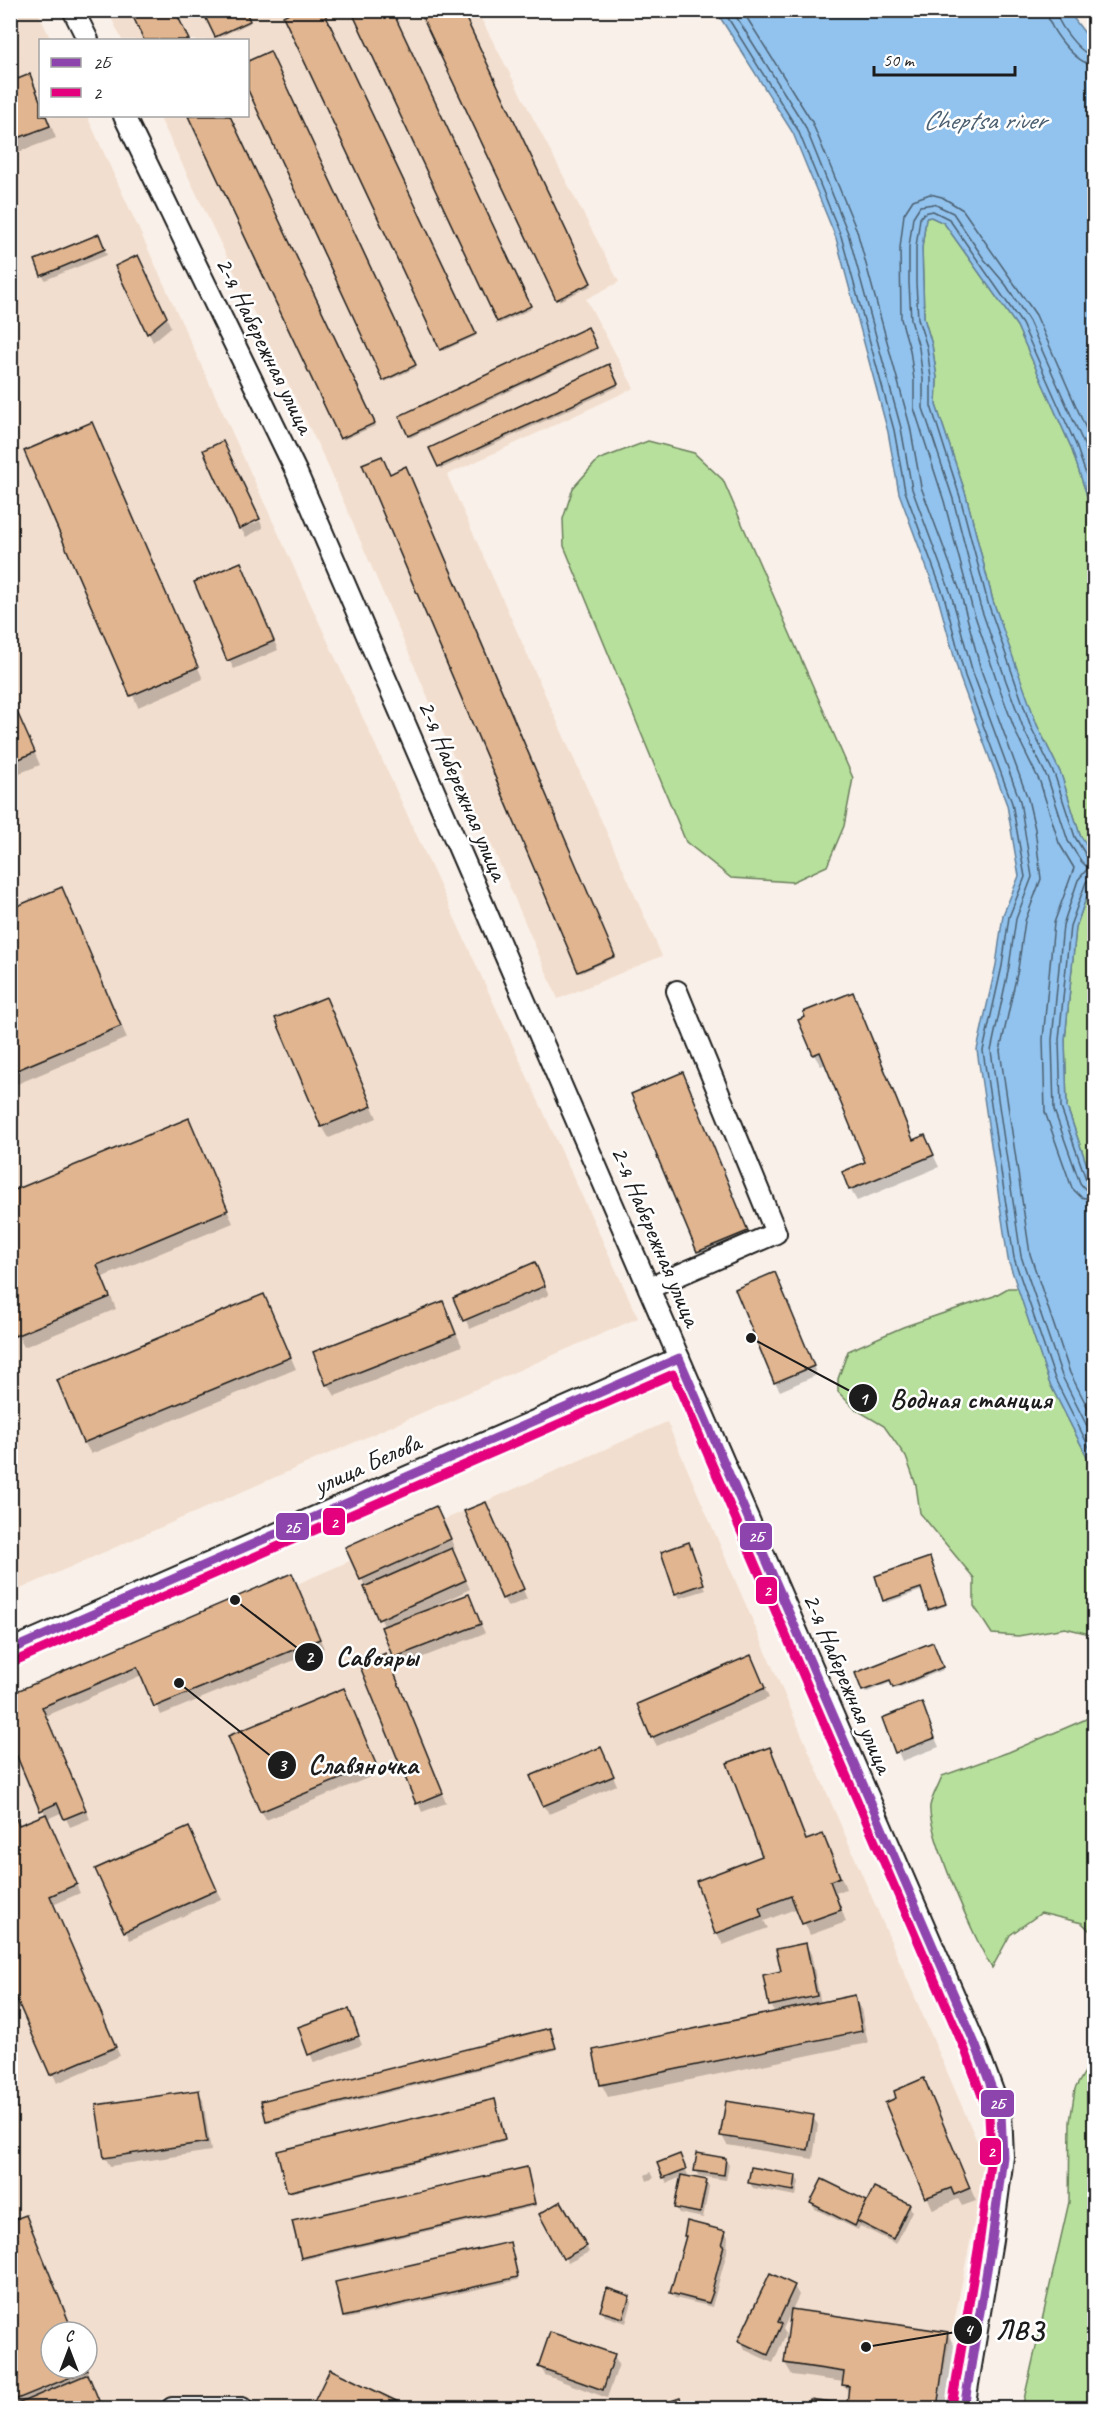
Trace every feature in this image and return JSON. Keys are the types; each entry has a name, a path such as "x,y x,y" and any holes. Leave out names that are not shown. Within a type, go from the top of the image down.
{"street":[{"path":"73,10 88,39"},
{"name":"2-я Набережная улица","path":"124,117 296,471 976,2046 1001,2113 1003,2157 992,2240 964,2409"},
{"path":"649,1288 776,1233 677,991"},
{"name":"улица Белова","path":"10,1650 679,1358"},
{"path":"172,2409 242,2409"}],"shaded area":[{"path":"37,10 51,39 39,39 39,117 87,117 638,1318 11,1593 10,11"},
{"path":"108,11 477,11 619,282 586,299 634,388 447,475 662,956 558,999 329,468 159,117 249,117 249,39 122,39"},
{"path":"667,1422 986,2162 937,2408 198,2408 166,2397 143,2408 11,2408 10,1710"}],"green space":[{"path":"931,217 944,223 1017,326 1071,447 1094,516 1094,857 1080,835 1061,774 1037,725 1019,676 993,601 966,495 936,405 937,378 932,345 924,318 922,248 926,218"},
{"path":"648,441 694,453 723,480 853,778 844,826 827,866 792,882 731,878 686,842 564,546 563,519 573,488 598,460"},
{"path":"1094,881 1094,1186 1067,1107 1065,1040 1076,927"},
{"path":"1008,1288 1018,1288 1049,1382 1094,1470 1094,1635 1065,1628 1018,1636 992,1634 974,1606 974,1578 920,1513 916,1485 906,1457 884,1426 855,1409 838,1392 838,1379 848,1351 903,1327 994,1296"},
{"path":"1094,1713 1094,1935 1082,1923 1041,1913 1010,1935 992,1968 975,1936 944,1862 931,1819 932,1798 942,1776 1009,1752 1084,1720"},
{"path":"1094,2056 1094,2339 1090,2352 1089,2408 1022,2408 1069,2202 1070,2122 1075,2089"}],"water":[{"name":"Cheptsa river","path":"716,11 1068,11 1094,45 1094,517 1071,447 1017,326 944,223 931,217 926,218 922,248 924,318 932,345 937,378 936,405 966,495 993,601 1037,725 1061,774 1080,835 1094,857 1094,881 1076,927 1065,1040 1067,1107 1094,1186 1094,1470 1049,1382 1008,1259 977,1050 996,965 1003,915 1019,876 1007,805 960,678 938,598 899,493 888,432 836,238 793,133"}],"building":[{"path":"130,10 175,10 189,39 144,39"},
{"path":"202,10 245,10 250,21 215,37"},
{"path":"295,10 323,10 476,334 440,350 283,16"},
{"path":"351,10 392,10 531,306 497,322"},
{"path":"419,10 462,10 591,283 556,300"},
{"path":"270,51 416,365 383,381 249,92 249,61"},
{"path":"30,74 39,98 39,117 46,117 50,126 10,141 10,82"},
{"path":"188,117 230,117 375,423 340,439"},
{"path":"99,234 105,249 41,276 35,260"},
{"path":"138,255 167,317 147,334 115,266"},
{"path":"588,327 597,348 408,436 399,416"},
{"path":"609,364 618,384 438,467 429,448"},
{"path":"92,422 198,667 130,696 24,451"},
{"path":"223,441 260,519 239,529 203,450"},
{"path":"382,456 390,474 406,466 615,956 578,972 362,464"},
{"path":"241,562 274,641 227,661 194,582"},
{"path":"10,696 35,752 10,763"},
{"path":"62,887 121,1026 10,1073 10,909"},
{"path":"853,992 913,1140 925,1135 934,1155 849,1190 842,1172 865,1162 820,1052 813,1055 798,1020 805,1017 803,1012"},
{"path":"326,997 372,1106 321,1127 275,1018"},
{"path":"683,1072 748,1231 697,1252 631,1094"},
{"path":"189,1118 228,1210 97,1265 110,1297 15,1336 10,1325 10,1303 16,1301 10,1289 10,1192"},
{"path":"535,1262 545,1286 463,1321 453,1298"},
{"path":"775,1272 814,1366 774,1383 735,1289"},
{"path":"264,1294 291,1357 83,1443 57,1380"},
{"path":"443,1301 456,1334 326,1385 313,1352"},
{"path":"486,1502 524,1589 502,1599 464,1511"},
{"path":"436,1506 451,1539 360,1580 345,1547"},
{"path":"689,1542 704,1584 675,1594 661,1552"},
{"path":"452,1548 466,1580 378,1620 364,1587"},
{"path":"930,1557 946,1604 928,1610 921,1588 883,1601 875,1576"},
{"path":"292,1573 320,1639 154,1707 137,1667 42,1707 86,1810 64,1819 57,1803 40,1811 10,1740 10,1694"},
{"path":"469,1594 481,1624 393,1658 381,1627"},
{"path":"933,1642 943,1667 893,1688 890,1681 862,1691 855,1673"},
{"path":"386,1653 443,1793 416,1804 359,1664"},
{"path":"751,1655 765,1688 651,1738 637,1704"},
{"path":"344,1688 376,1764 260,1812 228,1736"},
{"path":"922,1702 935,1738 895,1753 882,1718"},
{"path":"601,1747 614,1776 543,1806 530,1776"},
{"path":"770,1747 806,1840 823,1834 840,1877 830,1881 841,1910 802,1924 791,1896 759,1908 762,1916 715,1934 696,1881 762,1856 727,1763"},
{"path":"13,1812 19,1825 46,1814 77,1884 50,1896 116,2047 50,2075 10,1984 10,1813"},
{"path":"189,1827 217,1890 124,1932 95,1869"},
{"path":"806,1943 817,1996 769,2006 763,1975 781,1971 776,1949"},
{"path":"855,1995 862,2031 600,2085 593,2050"},
{"path":"349,2009 359,2036 308,2055 298,2027"},
{"path":"550,2028 556,2048 266,2121 261,2101"},
{"path":"924,2078 970,2188 954,2195 951,2188 925,2198 885,2103 896,2098 894,2091"},
{"path":"199,2090 207,2142 104,2158 96,2105"},
{"path":"495,2099 505,2139 287,2192 277,2151"},
{"path":"726,2101 814,2115 808,2150 720,2136"},
{"path":"697,2153 726,2158 724,2175 694,2171"},
{"path":"680,2154 686,2169 663,2178 657,2163"},
{"path":"527,2167 535,2204 301,2258 292,2221"},
{"path":"751,2167 796,2175 794,2191 748,2183"},
{"path":"681,2175 707,2180 700,2213 674,2208"},
{"path":"822,2179 867,2201 855,2226 810,2203"},
{"path":"874,2187 910,2204 893,2239 857,2221"},
{"path":"561,2201 587,2246 563,2259 539,2214"},
{"path":"26,2215 68,2320 39,2320 39,2380 64,2380 10,2402 10,2221"},
{"path":"687,2221 726,2231 709,2303 670,2293 686,2236 684,2236"},
{"path":"510,2242 518,2277 343,2317 335,2282"},
{"path":"770,2273 795,2285 778,2322 782,2324 768,2355 738,2341"},
{"path":"607,2288 630,2296 623,2318 600,2311"},
{"path":"791,2309 948,2332 937,2408 809,2408 810,2399 847,2404 849,2386 842,2385 844,2372 784,2363"},
{"path":"550,2332 615,2354 603,2390 538,2367"},
{"path":"330,2369 411,2408 323,2408 313,2404"},
{"path":"74,2380 90,2380 102,2408 10,2408"},
{"path":"680,2398 684,2408 667,2408 665,2403"}],"transit line":[{"name":"2Б","path":"10,1650 679,1358 976,2046 1001,2113 1003,2157 992,2240 964,2408"},
{"name":"2","path":"15,1661 673,1374 965,2050 989,2115 991,2156 952,2406"}],"place":[{"name":"Водная станция","path":"751,1338"},
{"name":"Савояры","path":"235,1600"},
{"name":"Славяночка","path":"179,1683"},
{"name":"ЛВЗ","path":"866,2347"}]}
